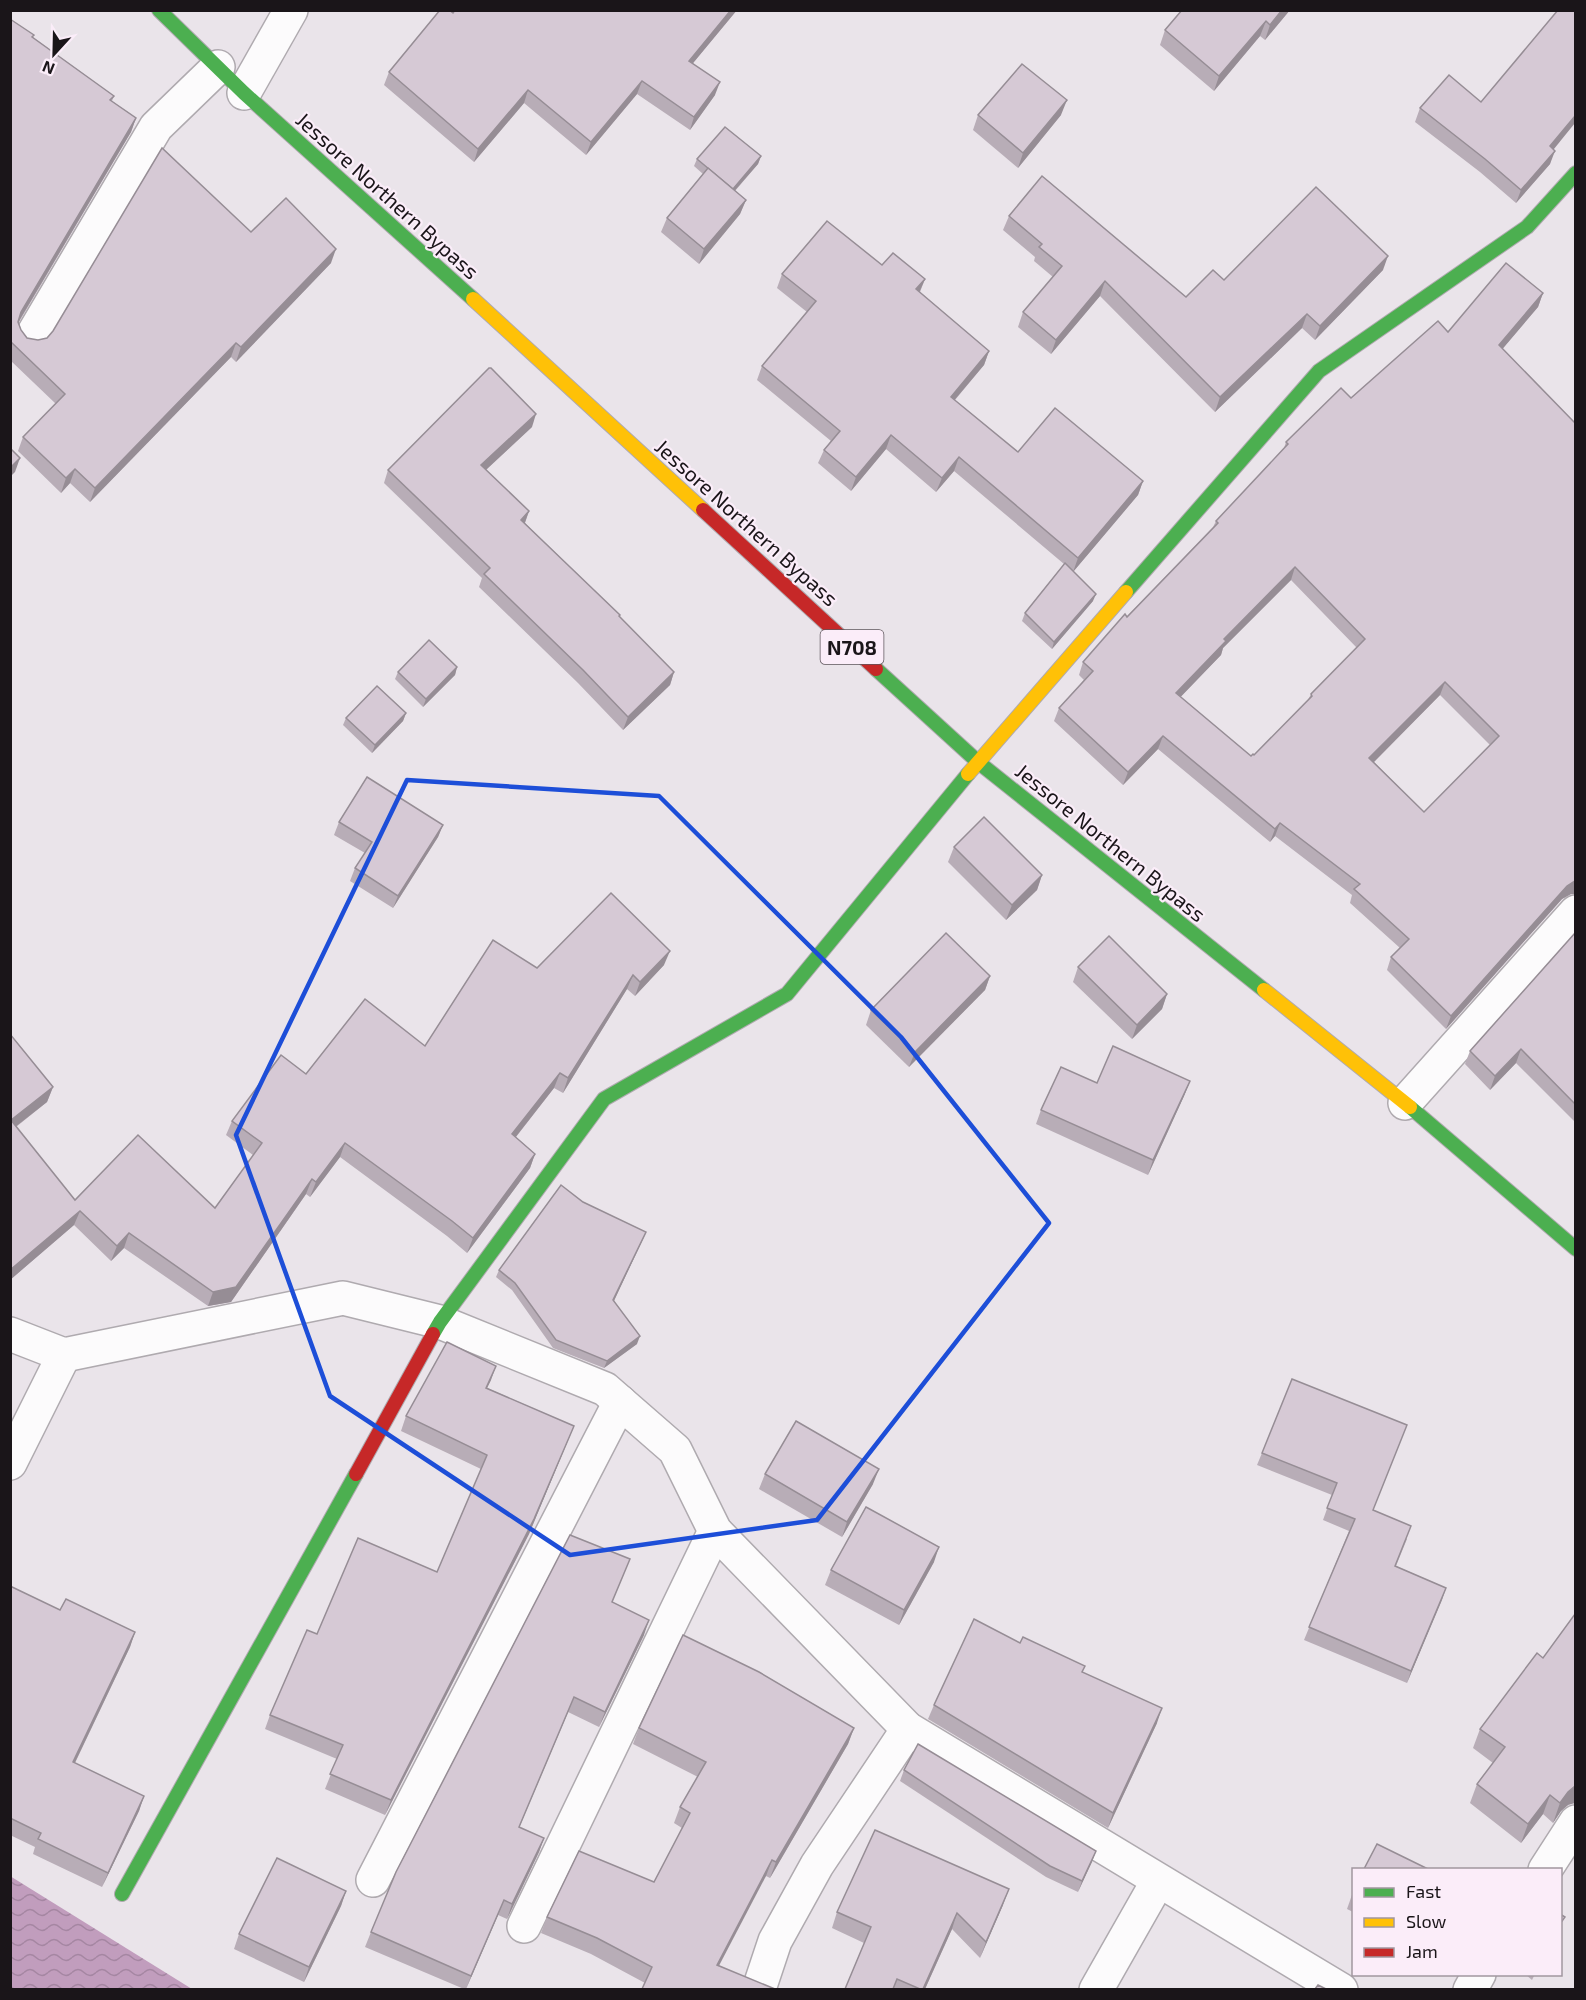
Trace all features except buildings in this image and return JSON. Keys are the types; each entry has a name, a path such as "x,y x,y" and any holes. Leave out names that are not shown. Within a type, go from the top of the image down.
{"main road":[{"name":"Jessore Northern Bypass","path":"159,10 244,93 425,255 978,762 1405,1103 1575,1250"},
{"path":"122,1894 440,1322 604,1099 787,994 978,762 1319,371 1527,227 1575,172"}],"street":[{"path":"244,93 291,10"},
{"path":"32,336 156,127 218,68"},
{"path":"1405,1103 1575,912"},
{"path":"10,1334 64,1355 344,1298 440,1322 605,1389 675,1450 715,1531 908,1729 1341,1989"},
{"path":"10,1463 64,1355"},
{"path":"373,1880 620,1402"},
{"path":"524,1926 715,1531"},
{"path":"761,1983 775,1941 817,1865 908,1729"},
{"path":"1546,1868 1575,1822"},
{"path":"1096,1989 1158,1881"},
{"path":"1470,1989 1478,1976"}],"highlighted area":[{"path":"407,780 659,796 901,1037 1049,1223 817,1520 570,1555 330,1396 236,1135"}],"water":[{"path":"10,1876 192,1989 11,1989"}],"traffic: fast":[{"path":"159,10 244,93 473,299"},
{"path":"1126,592 1319,371 1527,227 1576,173"},
{"path":"876,669 978,762 1264,990"},
{"path":"433,1334 604,1099 787,994 968,774"},
{"path":"1410,1107 1576,1249"},
{"path":"122,1894 356,1474"}],"traffic: slow":[{"path":"473,299 703,510"},
{"path":"968,774 1126,592"},
{"path":"1264,990 1410,1107"}],"traffic: jam":[{"path":"703,510 876,669"},
{"path":"356,1474 433,1334"}]}
